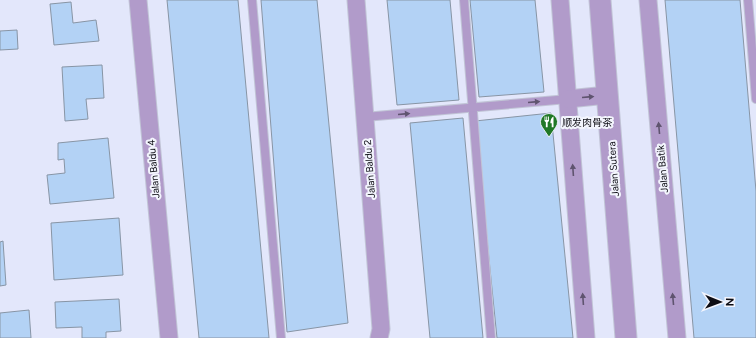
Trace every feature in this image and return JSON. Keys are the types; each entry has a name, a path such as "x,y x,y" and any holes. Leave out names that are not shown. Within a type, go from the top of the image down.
{"street":[{"name":"Jalan Baldu 4","path":"138,0 169,338"},
{"name":"Jalan Baldu 2","path":"356,0 381,329 379,338"},
{"path":"560,0 586,338"},
{"name":"Jalan Sutera","path":"600,0 626,338"},
{"name":"Jalan Batik","path":"648,0 677,338"},
{"path":"568,99 608,95"}],"lane":[{"path":"252,0 281,338"},
{"path":"464,0 491,338"},
{"path":"748,0 756,99"},
{"path":"365,118 568,99"}],"building":[{"path":"167,0 238,0 269,338 199,338"},
{"path":"261,0 317,0 348,323 287,332"},
{"path":"387,0 450,0 459,100 397,105"},
{"path":"470,0 535,0 544,92 479,97"},
{"path":"665,0 740,0 756,191 756,338 694,338"},
{"path":"71,2 73,23 96,20 99,41 54,45 50,4"},
{"path":"17,30 18,49 0,50 0,31"},
{"path":"102,65 104,98 86,99 88,119 65,121 62,67"},
{"path":"551,113 573,338 497,338 475,121"},
{"path":"463,118 483,338 430,338 410,123"},
{"path":"108,138 114,198 50,204 47,175 65,173 64,159 58,160 58,143"},
{"path":"119,218 123,275 54,280 51,223"},
{"path":"3,241 6,285 0,286 0,242"},
{"path":"119,299 121,331 106,332 106,338 82,338 82,327 56,328 55,302"},
{"path":"29,310 31,338 0,338 0,313"}],"place":[{"name":"顺发肉骨茶","path":"549,137"}]}
